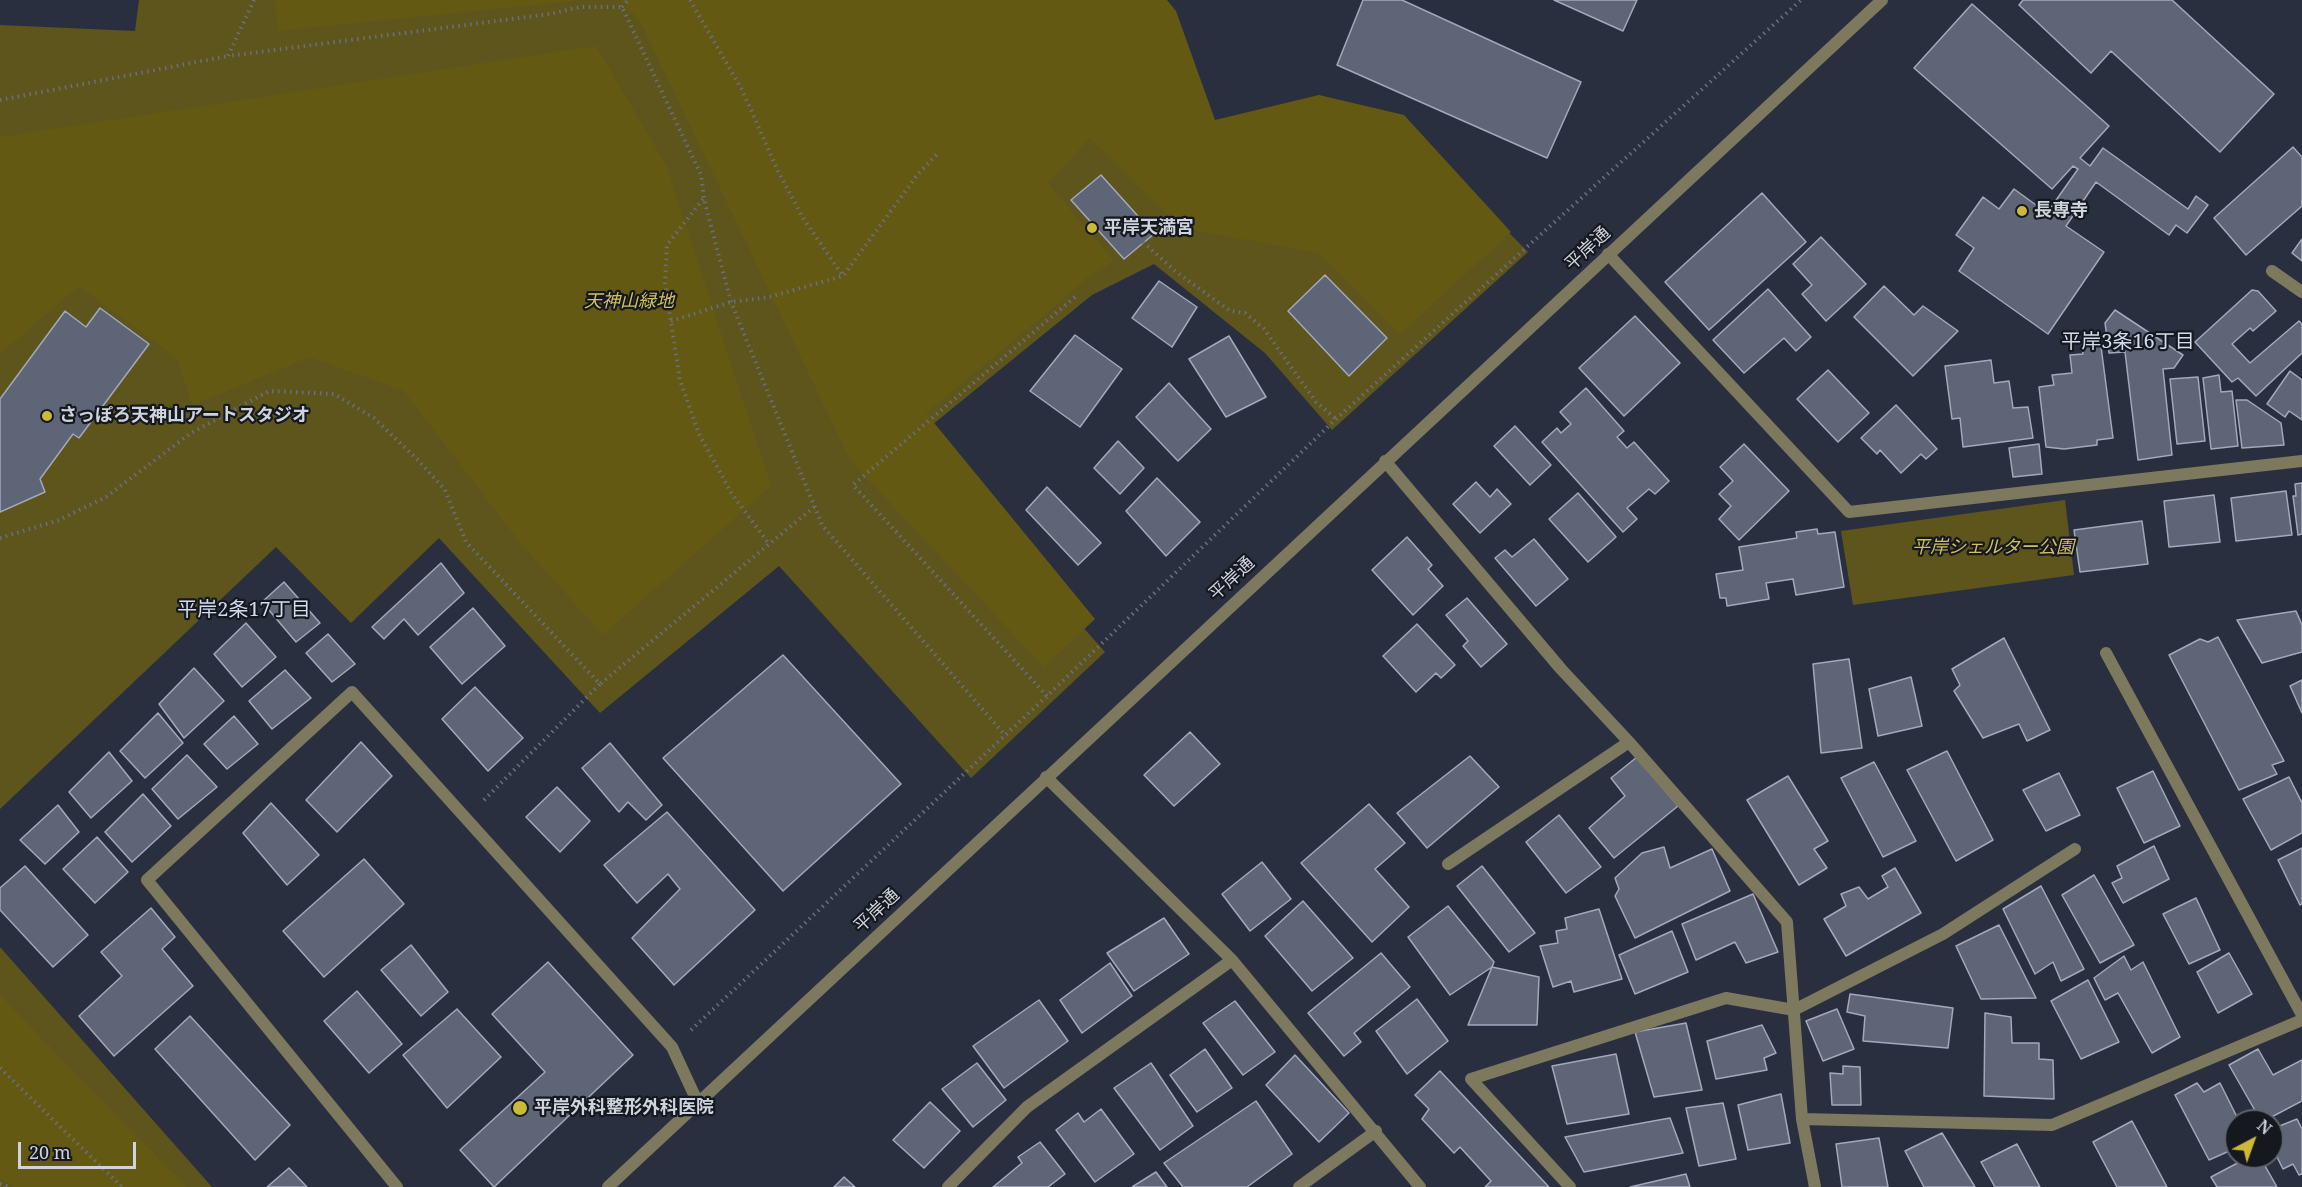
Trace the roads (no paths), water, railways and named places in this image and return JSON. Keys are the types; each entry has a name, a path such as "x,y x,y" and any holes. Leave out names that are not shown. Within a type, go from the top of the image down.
{"street":[{"name":"平岸通","path":"608,1187 1882,0"},
{"path":"1608,254 1849,512 2302,461"},
{"path":"2272,271 2302,292"},
{"path":"1385,461 1561,669 1629,742 1787,922 1802,1119 1815,1187"},
{"path":"2106,654 2302,1015"},
{"path":"397,1187 147,880 352,692 672,1047 698,1104"},
{"path":"1448,864 1629,742"},
{"path":"1046,777 1232,960 1376,1131 1420,1187"},
{"path":"1570,1187 1471,1079 1726,998 1794,1010 1943,934 2075,849"},
{"path":"948,1187 1027,1107 1232,960"},
{"path":"1802,1119 2052,1125 2302,1020"},
{"path":"1299,1187 1376,1131"}],"place":[{"name":"長専寺","path":"2022,211"},
{"name":"平岸天満宮","path":"1092,228"},
{"name":"さっぽろ天神山アートスタジオ","path":"47,416"},
{"name":"平岸外科整形外科医院","path":"520,1108"}],"district":[{"name":"平岸3条16丁目","path":"2128,342"},
{"name":"平岸2条17丁目","path":"244,610"}],"park label":[{"name":"天神山緑地","path":"629,302"},
{"name":"平岸シェルター公園","path":"1993,548"}]}
